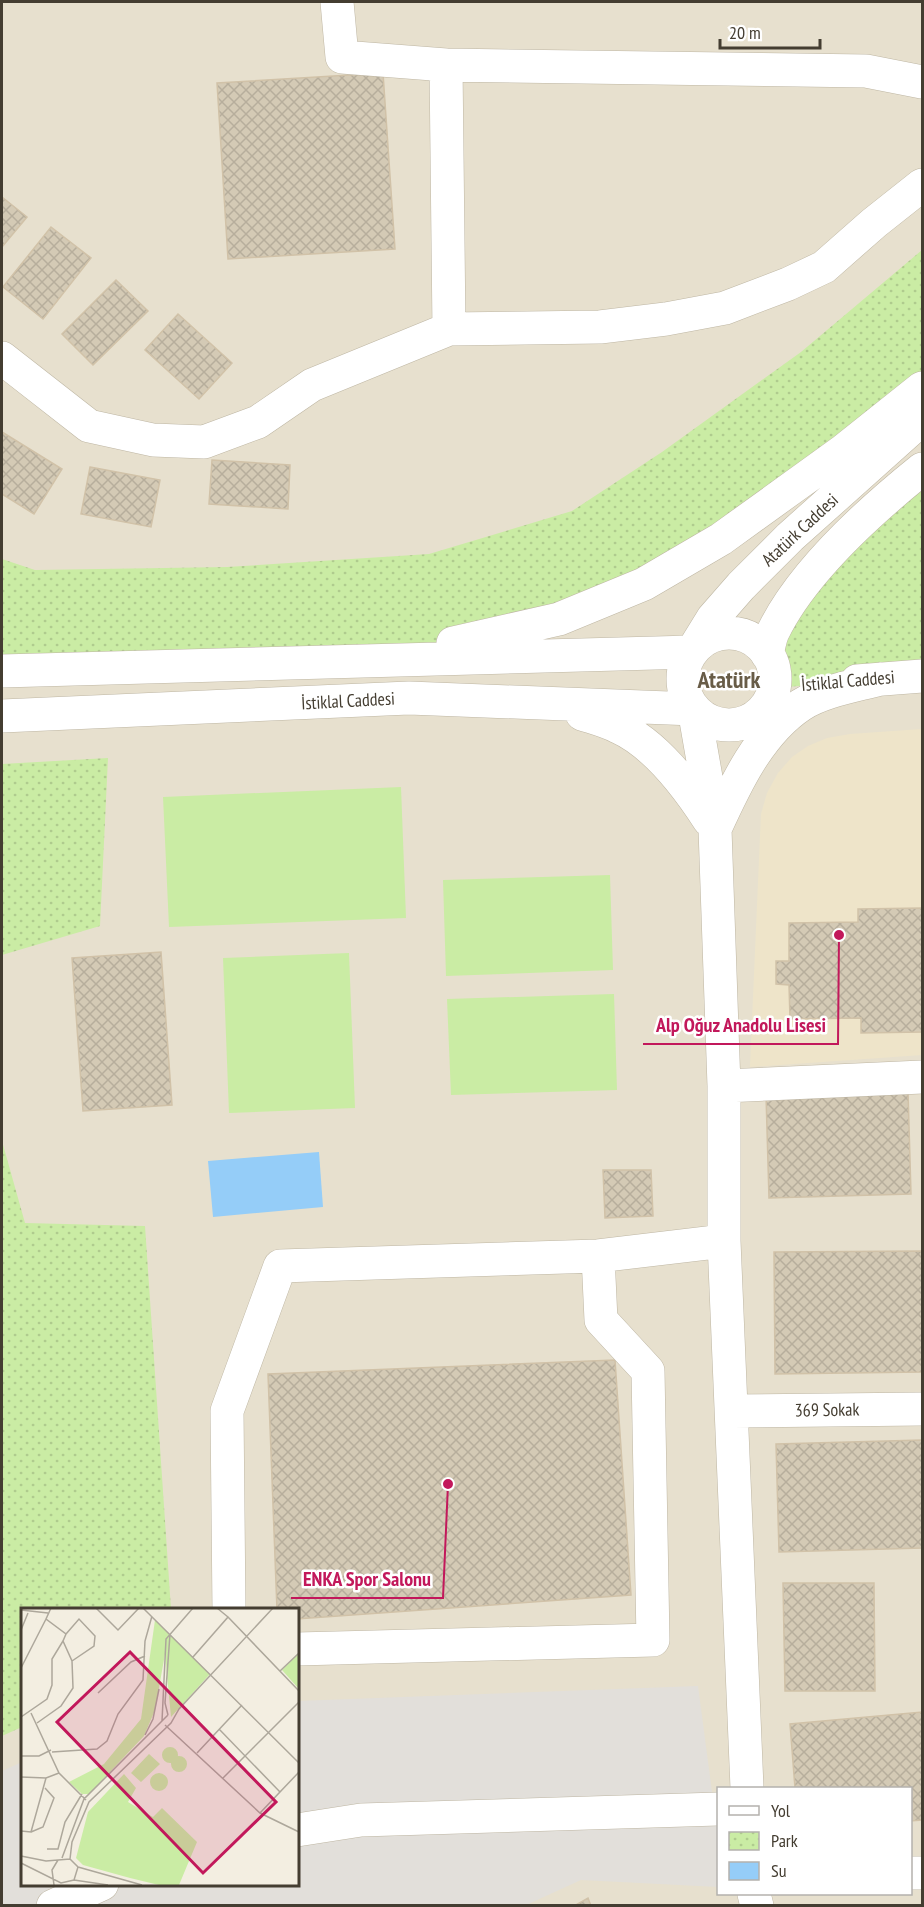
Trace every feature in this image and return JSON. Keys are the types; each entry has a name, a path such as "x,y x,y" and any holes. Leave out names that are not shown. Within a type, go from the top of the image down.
{"street":[{"path":"337,2 342,57 446,65 866,71 922,82"},
{"path":"446,65 449,329"},
{"path":"2,358 89,426 153,440 204,442 258,422 312,386 449,329 600,327 666,319 725,308 788,284 824,267 922,185"},
{"path":"357,660 480,638 559,619 644,584 721,539 843,451 922,388"},
{"name":"Atatürk Caddesi","path":"692,652 712,618 749,578 790,537 922,419"},
{"name":"Atatürk Caddesi","path":"767,654 772,633 797,594 829,554 922,468"},
{"path":"747,1787 724,1240 724,1086 715,830 694,709 686,697 683,682 685,666 692,652 703,641 717,635 733,633 748,637 761,646 767,654"},
{"path":"2,671 692,652"},
{"name":"İstiklal Caddesi","path":"2,716 409,698 694,709 706,719 720,724 734,725 748,722 761,713 770,702 775,673 767,654"},
{"name":"İstiklal Caddesi","path":"774,688 922,675"},
{"path":"715,830 736,783 762,744 780,724 801,705 822,696 880,679"},
{"path":"553,703 620,727 643,743 666,763 683,783 715,830"},
{"path":"715,830 734,725"},
{"path":"724,1086 922,1077"},
{"path":"229,1608 227,1411 280,1266 598,1256 724,1240"},
{"path":"298,1649 653,1640 648,1371 601,1320 598,1256"},
{"name":"369 Sokak","path":"732,1411 922,1409"},
{"path":"298,1830 361,1820 717,1809"},
{"path":"53,1905 97,1886"}],"shaded area":[{"path":"2,2 922,2 922,1905 2,1906"},
{"path":"922,729 922,1055 750,1067 761,814 767,793 778,773 792,757 808,746 827,738 850,734"},
{"path":"698,1686 717,1829 717,1887 581,1880 524,1906 2,1905 2,1771 21,1762 21,1886 298,1886 298,1701"}],"green space":[{"path":"922,250 922,388 843,451 559,619 357,660 2,671 2,559 35,570 227,567 429,554 572,511 662,452 801,352"},
{"path":"922,469 922,676 774,688 775,673 770,658 773,633"},
{"path":"108,758 100,926 2,955 2,764"},
{"path":"401,787 406,918 169,927 163,797"},
{"path":"610,875 613,970 446,976 443,880"},
{"path":"349,953 355,1108 229,1113 223,958"},
{"path":"614,994 617,1090 451,1095 447,999"},
{"path":"2,1141 25,1223 145,1226 171,1608 21,1608 21,1727 2,1736"}],"water":[{"path":"319,1152 323,1207 213,1217 208,1161"}],"building":[{"path":"383,73 395,249 228,259 217,83"},
{"path":"2,197 27,217 2,247"},
{"path":"51,227 91,258 43,319 3,287"},
{"path":"116,280 148,311 93,365 62,334"},
{"path":"178,314 232,363 199,399 145,350"},
{"path":"2,432 62,469 34,514 2,494"},
{"path":"212,460 290,465 288,509 209,504"},
{"path":"90,467 160,480 151,527 81,514"},
{"path":"922,908 922,1032 861,1033 861,1018 790,1019 789,985 776,984 776,961 789,961 789,923 858,922 858,909"},
{"path":"161,952 172,1105 83,1111 72,958"},
{"path":"908,1091 911,1194 769,1198 766,1095"},
{"path":"603,1170 651,1170 653,1216 605,1218"},
{"path":"922,1251 922,1372 775,1374 774,1252"},
{"path":"615,1360 631,1595 298,1619 298,1608 277,1608 268,1374"},
{"path":"922,1440 922,1548 779,1552 776,1444"},
{"path":"783,1583 874,1583 875,1691 785,1691"},
{"path":"922,1712 922,1820 912,1821 912,1787 795,1787 790,1724"},
{"path":"588,1898 591,1906 574,1906"}],"place":[{"name":"Alp Oğuz Anadolu Lisesi","path":"839,935"},
{"name":"ENKA Spor Salonu","path":"448,1484"}],"district":[{"name":"Atatürk","path":"729,680"}]}
